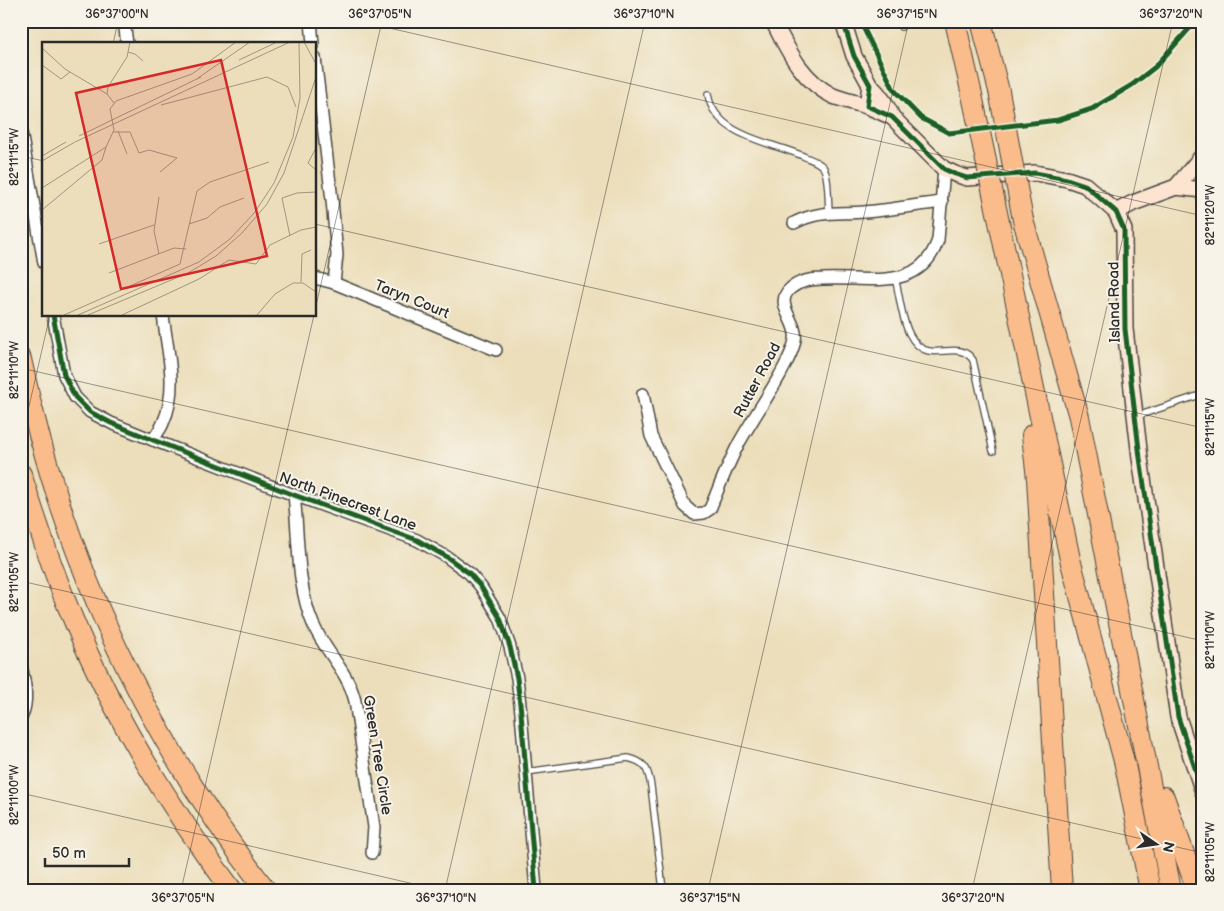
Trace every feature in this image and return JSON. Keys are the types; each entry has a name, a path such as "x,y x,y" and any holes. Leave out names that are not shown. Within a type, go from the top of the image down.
{"highway":[{"path":"954,21 972,95 1070,559 1125,765 1150,890"},
{"path":"980,21 999,91 1023,220 1078,417 1171,890"},
{"path":"1018,311 1037,480 1062,890"},
{"path":"21,359 41,446 58,500 99,611 150,716 175,759 217,823 266,890"},
{"path":"21,474 51,563 69,609 117,713 166,798 204,854 232,890"},
{"path":"1140,727 1197,890"}],"street":[{"path":"124,21 127,42"},
{"path":"310,21 313,42"},
{"name":"Island Road","path":"772,21 795,63 816,85 834,96 867,106 892,117 944,168 954,174 967,178 1035,173 1067,179 1085,185 1116,212 1124,230 1125,329 1135,416 1178,717 1203,792"},
{"path":"843,21 854,56 870,86 878,93 892,117"},
{"path":"316,66 337,255 334,284"},
{"path":"867,106 870,86"},
{"path":"21,132 42,252"},
{"path":"1116,212 1176,186 1203,155"},
{"name":"Rutter Road","path":"643,394 651,436 686,506 694,514 704,513 710,509 739,444 789,358 796,334 785,309 784,300 787,292 801,282 810,279 876,280 896,278 911,274 920,268 928,261 938,240 944,168"},
{"path":"1176,186 1203,190"},
{"path":"794,222 815,214 864,212 942,202"},
{"name":"Taryn Court","path":"316,278 496,350"},
{"name":"North Pinecrest Lane","path":"53,316 64,375 75,396 90,412 111,423 153,440 417,540 469,573 481,587 500,618 510,647 517,678 536,890"},
{"path":"153,440 164,423 171,386 163,316"},
{"name":"Green Tree Circle","path":"294,495 302,585 308,609 317,633 349,682 356,701 374,827 372,853"},
{"path":"21,666 26,690 25,705 21,718"}],"lane":[{"path":"708,94 712,108 724,123 747,135 798,154 823,167 826,173 830,212"},
{"path":"896,278 907,329 917,344 937,353 956,350 964,351 973,360 993,451"},
{"path":"1135,416 1203,394"},
{"path":"526,772 628,758 637,760 643,765 648,771 651,786 663,890"}],"cycle path":[{"path":"843,21 854,56 870,85 867,106 892,117 944,169 967,178 1035,173 1067,179 1085,185 1116,212 1124,230 1125,329 1140,458 1178,717 1203,792"},
{"path":"860,21 894,90 921,118 949,133 1058,120 1092,109 1132,85 1155,67 1196,21"},
{"path":"53,316 64,375 75,397 90,412 111,423 153,440 417,540 447,557 469,573 481,587 500,618 510,647 517,678 536,890"}]}
